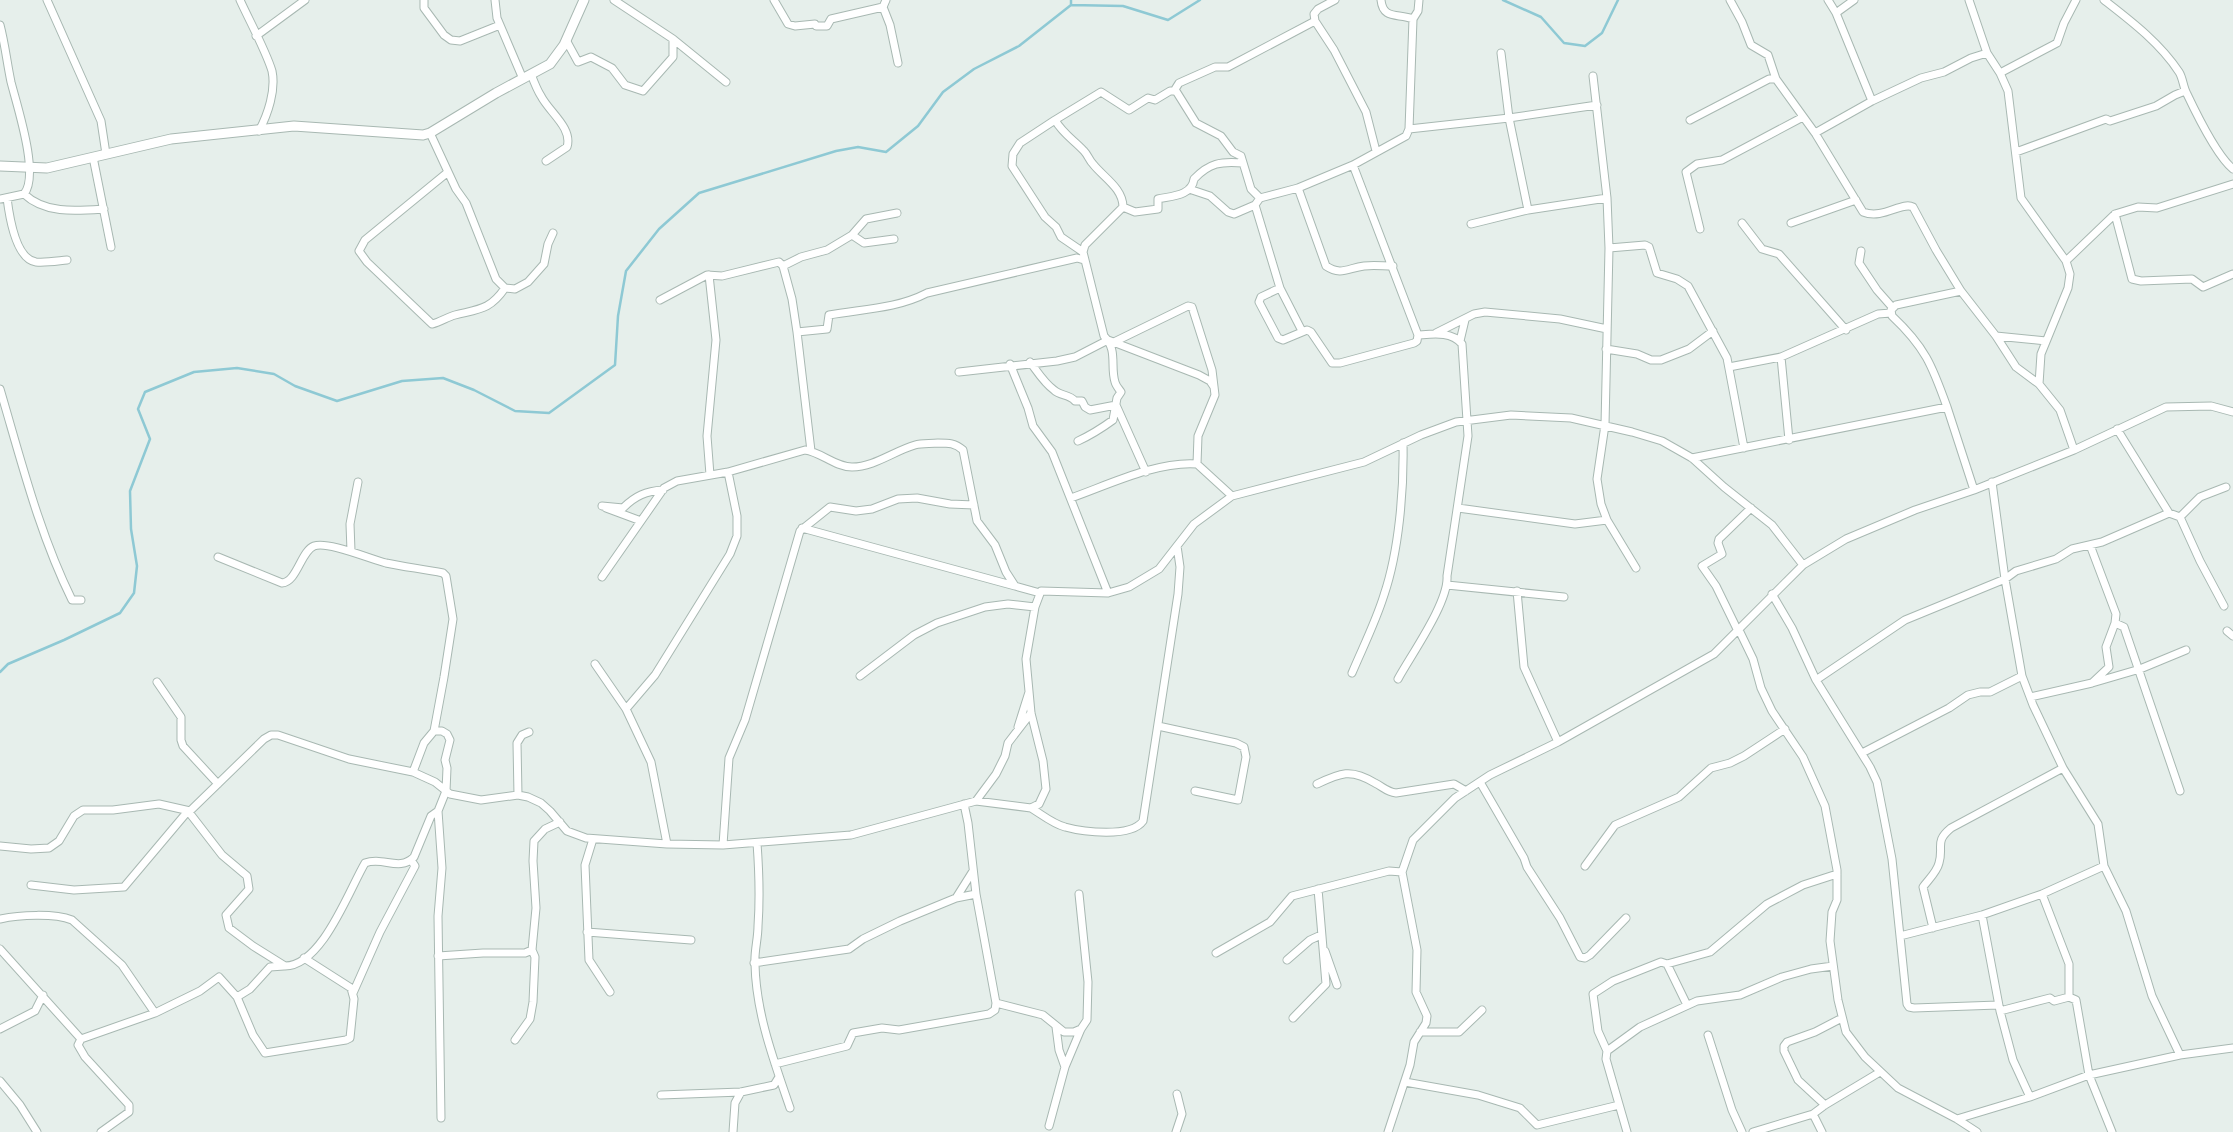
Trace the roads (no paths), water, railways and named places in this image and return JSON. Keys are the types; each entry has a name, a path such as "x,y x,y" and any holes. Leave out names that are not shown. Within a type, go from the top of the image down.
{"street":[{"path":"47,0 101,121 106,154"},
{"path":"240,0 272,72 272,86 267,115 259,131"},
{"path":"256,36 305,0"},
{"path":"424,0 424,8 444,35 451,40 460,41 500,25"},
{"path":"495,0 500,25 527,77 565,130 569,140 567,147 546,161"},
{"path":"0,166 47,168 170,139 294,126 423,135 430,133 550,64 566,40 584,0"},
{"path":"614,0 673,39 726,82"},
{"path":"774,0 788,24 795,26 815,24 816,26 827,26 832,19 885,4 898,62"},
{"path":"1335,0 1318,9 1314,14 1316,21 1334,50 1366,112 1376,151"},
{"path":"1381,0 1382,8 1386,13 1402,15 1413,19"},
{"path":"1190,189 1210,196 1231,213 1256,205 1260,198 1298,188 1353,165 1406,136 1409,129 1413,19 1418,11 1419,0"},
{"path":"1730,0 1742,22 1751,45 1768,55 1776,79 1815,133 1863,212 1878,215 1907,205 1913,207 1961,291 1996,336 2016,367 2039,384 2060,410 2074,450"},
{"path":"1828,0 1836,13 1872,101"},
{"path":"1836,13 1854,0"},
{"path":"1969,0 1987,53 2000,73 2008,91 2021,198 2066,261 2070,274 2068,288 2041,354 2039,384"},
{"path":"2000,73 2057,43 2064,23 2076,0"},
{"path":"2104,0 2140,29 2162,50 2180,73 2186,92 2226,164 2233,169"},
{"path":"1214,388 1210,381 1199,375 1111,341 1104,336 1088,264 1083,256 1061,237 1056,228 1045,217 1012,166 1013,154 1020,143 1102,92 1129,110 1148,98 1155,100 1174,91 1179,82 1215,67 1228,67 1316,21"},
{"path":"0,25 16,103 23,125 30,168 27,188 24,194"},
{"path":"566,40 578,62 591,57 612,68 625,85 643,91 673,58 673,39"},
{"path":"1501,53 1509,118 1528,210"},
{"path":"1815,133 1872,101 1921,78 1944,72 1971,58 1987,53"},
{"path":"1593,76 1608,198 1609,248 1605,425 1597,479 1601,504 1607,520 1636,568"},
{"path":"1690,120 1769,79 1776,79"},
{"path":"1174,91 1178,93 1196,123 1225,138 1233,152 1241,156 1251,189 1260,198"},
{"path":"2016,152 2106,119 2110,120 2156,106 2174,95 2186,92"},
{"path":"1409,129 1509,118 1596,105"},
{"path":"1700,229 1686,172 1697,164 1722,160 1803,117"},
{"path":"1055,120 1061,131 1085,152 1093,165 1110,180 1123,203 1123,207"},
{"path":"430,133 456,189 466,203 496,279 506,288 515,289 528,282 544,264 548,244 553,233"},
{"path":"93,157 111,247"},
{"path":"1123,207 1135,212 1158,209 1158,199 1180,195 1190,189 1194,179 1204,168 1223,161 1243,163"},
{"path":"1280,288 1261,297 1259,302 1278,338 1283,340 1302,331 1311,332 1332,363 1336,364 1417,341 1418,335 1393,266 1353,165"},
{"path":"448,172 365,240 358,251 367,262 432,324 452,316 472,313 491,306 506,288"},
{"path":"2066,261 2115,214 2138,208 2157,208 2233,184"},
{"path":"1298,188 1326,266 1334,272 1345,272 1363,266 1393,266"},
{"path":"24,194 33,202 50,208 76,211 104,209"},
{"path":"24,194 3,198 19,246 28,258 34,262 67,260"},
{"path":"1471,224 1528,210 1608,198"},
{"path":"1791,222 1856,200"},
{"path":"1256,205 1280,288 1302,331"},
{"path":"1083,256 1085,245 1123,207"},
{"path":"783,266 801,257 827,250 852,235 866,219 897,213"},
{"path":"2115,214 2132,279 2141,281 2192,279 2204,287 2233,274"},
{"path":"1742,223 1762,249 1780,254 1846,330"},
{"path":"852,235 864,243 894,239"},
{"path":"1609,248 1645,245 1649,247 1657,273 1677,279 1688,286 1713,331 1729,366 1744,448"},
{"path":"1861,251 1859,263 1892,310 1892,316 1913,336 1926,353 1947,407 1974,490"},
{"path":"797,332 827,329 829,315 873,310 936,291 1083,256"},
{"path":"660,300 710,275 722,276 779,262 783,266 792,299 797,332 811,451"},
{"path":"710,275 716,340 707,436 710,475"},
{"path":"1729,366 1780,356 1846,330 1878,314 1961,291"},
{"path":"959,372 1010,364 1057,361 1075,357 1190,306 1212,370 1215,395 1198,436 1197,464"},
{"path":"1434,334 1474,314 1485,312 1560,319 1607,329"},
{"path":"1398,679 1438,609 1447,585 1468,436 1464,354 1460,341 1465,320"},
{"path":"1606,349 1637,354 1651,360 1661,360 1689,349 1713,331"},
{"path":"1418,335 1445,334 1460,341"},
{"path":"1996,336 2046,341"},
{"path":"1078,441 1101,430 1106,423 1113,420 1121,390 1115,383 1113,371 1115,362 1111,341"},
{"path":"1780,356 1789,440"},
{"path":"1030,362 1052,389 1060,395 1071,397 1075,401 1082,401 1085,407 1090,410 1116,405"},
{"path":"1010,364 1028,408 1033,426 1052,452 1108,593"},
{"path":"0,389 37,512 57,565 72,600 81,600"},
{"path":"1116,405 1146,472"},
{"path":"1388,1132 1414,1042 1428,1016 1416,992 1417,950 1402,872 1413,840 1455,798 1480,782 1558,742 1714,654 1772,594 1804,565 1846,539 1915,510 1974,490 2074,450 2166,407 2211,406 2233,412"},
{"path":"1692,458 1947,407"},
{"path":"802,528 1040,593 1044,591 1108,593 1129,587 1159,568 1194,524 1232,496 1364,462 1403,443 1456,422 1468,419 1519,416 1571,418 1605,425 1662,441 1692,458 1772,525 1804,565"},
{"path":"2116,430 2169,514"},
{"path":"602,577 663,490 670,483 677,480 728,472 805,450 811,451 827,460 851,467 869,464 916,445 949,443 957,445 963,450 977,521 995,546 1006,572 1015,586"},
{"path":"1352,673 1385,594 1399,520 1404,466 1403,443"},
{"path":"1071,498 1146,472 1176,464 1197,464 1232,496"},
{"path":"626,709 655,675 730,554 737,536 737,516 728,472"},
{"path":"351,551 350,524 358,482"},
{"path":"1992,482 2005,579 2022,676 2063,768 2098,824 2104,866 2126,911 2152,996 2180,1055"},
{"path":"2180,517 2200,497 2226,487"},
{"path":"641,521 602,506 623,508 633,497 652,491 663,490"},
{"path":"723,845 729,758 745,720 802,528 830,507 856,511 872,509 898,500 917,498 950,504 974,505"},
{"path":"1458,508 1575,524 1607,520"},
{"path":"1751,508 1719,539 1718,543 1722,554 1702,566 1716,586 1753,659 1761,688 1803,757 1826,806 1837,874 1837,900 1832,912 1830,941 1842,1018 1846,1032 1865,1057 1898,1088 1957,1119 1977,1132"},
{"path":"1816,680 1905,620 2005,579 2016,571 2056,559 2072,550 2125,534 2169,514 2180,517"},
{"path":"2180,517 2200,561 2224,606"},
{"path":"2090,544 2116,614 2115,623 2106,647 2109,667 2092,684"},
{"path":"218,557 282,583 289,581 314,546 351,551 386,563 443,573 446,576 453,619 434,731 424,743 413,772"},
{"path":"31,885 74,890 124,886 188,811 264,739 271,735 278,735 348,759 413,772 435,782 450,794 481,800 518,795 528,797 541,803 567,831 593,838 667,844 723,845 850,834 976,801 1031,808 1063,827 1091,832 1131,830 1139,826 1143,821 1178,594 1180,567 1177,546"},
{"path":"1447,585 1564,597"},
{"path":"1517,591 1524,667 1558,742"},
{"path":"1031,808 1039,804 1046,789 1043,762 1032,713 1026,658 1035,607 1040,593"},
{"path":"1772,594 1792,628 1816,680 1862,753 1877,782 1892,859 1907,1004 1909,1007 1999,1008 2050,998 2054,1000 2069,997 2076,1000 2089,1074 2112,1132"},
{"path":"860,676 914,635 938,623 985,607 1008,604 1035,607"},
{"path":"2115,623 2124,626 2180,791"},
{"path":"2227,631 2233,636"},
{"path":"2030,697 2092,684 2140,669 2186,650"},
{"path":"595,664 626,709 651,762 667,844"},
{"path":"1862,753 1949,708 1968,695 1990,692 2022,676"},
{"path":"157,682 181,717 181,740 183,746 218,784"},
{"path":"1018,728 1029,691"},
{"path":"976,801 996,774 1005,756 1008,743 1018,728 1032,713"},
{"path":"1158,726 1236,743 1244,747 1246,757 1238,800 1195,791"},
{"path":"1585,866 1615,825 1679,798 1711,768 1744,756 1785,729"},
{"path":"434,731 442,731 447,734 450,740 445,760 447,768 446,791 438,811 442,868 438,916 441,1118"},
{"path":"518,795 517,743 522,736 529,732"},
{"path":"1933,928 1923,887 1939,865 1940,840 1944,833 2063,768"},
{"path":"1317,784 1345,772 1374,782 1389,792 1396,793 1454,784 1466,791"},
{"path":"1480,782 1527,867 1560,918 1580,957 1590,956 1626,918"},
{"path":"0,846 31,849 48,848 59,841 74,816 83,810 113,810 159,804 188,811 222,855 247,876 248,889 226,915 229,928 285,966"},
{"path":"775,1064 847,1046 853,1032 882,1028 899,1030 989,1014 994,1010 996,1003 976,894 964,804"},
{"path":"236,997 250,989 270,967 290,966 304,958 328,933 365,863 378,860 395,865 411,860 432,816 438,811"},
{"path":"515,1040 530,1018 533,1002 535,957 532,950 536,908 533,861 534,842 544,829 560,822"},
{"path":"593,838 585,865 589,960 610,992"},
{"path":"757,842 759,900 754,963 759,1005 775,1064 790,1108"},
{"path":"101,1132 129,1112 129,1105 85,1057 78,1045 81,1039 155,1013 200,991 220,977 236,997 253,1035 265,1053 350,1038 353,993 380,932 415,866 411,860"},
{"path":"1900,936 1982,915 2042,894 2104,866"},
{"path":"956,898 974,870"},
{"path":"1216,953 1270,922 1292,896 1389,871 1402,872"},
{"path":"1627,1132 1606,1059 1607,1051 1598,1031 1593,994 1613,981 1662,962 1668,964 1710,952 1767,904 1803,885 1837,874"},
{"path":"1293,1018 1326,984 1321,944 1318,889"},
{"path":"754,963 850,949 863,939 900,921 956,898 976,894"},
{"path":"1049,1126 1065,1067 1081,1029 1087,1020 1088,982 1079,894"},
{"path":"2042,894 2069,964 2069,997"},
{"path":"1982,915 1999,1008 2013,1060 2030,1096"},
{"path":"0,919 14,916 33,916 72,920 122,965 155,1013"},
{"path":"587,932 691,940"},
{"path":"1287,960 1310,940 1321,934"},
{"path":"1321,944 1337,985"},
{"path":"0,949 81,1039"},
{"path":"438,956 525,953 532,950"},
{"path":"304,958 351,988 353,993"},
{"path":"1668,964 1687,1005"},
{"path":"1607,1051 1640,1027 1696,1001 1740,995 1782,977 1810,969 1833,966"},
{"path":"0,1029 35,1011 42,995"},
{"path":"996,1003 1043,1015 1064,1032 1074,1032 1081,1029"},
{"path":"1420,1032 1459,1032 1482,1010"},
{"path":"1825,1105 1798,1080 1784,1050 1784,1046 1787,1042 1815,1032 1842,1018"},
{"path":"1056,1027 1059,1050 1065,1067"},
{"path":"1708,1035 1732,1110 1742,1132"},
{"path":"1957,1119 2030,1096 2089,1074 2180,1055 2233,1048"},
{"path":"1753,1132 1814,1114 1825,1105 1880,1072"},
{"path":"661,1095 741,1092 774,1085 779,1077"},
{"path":"0,1081 20,1105 37,1132"},
{"path":"1404,1082 1478,1095 1520,1108 1537,1129 1618,1105"},
{"path":"733,1132 735,1102 741,1092"},
{"path":"1176,1132 1182,1114 1177,1094"},
{"path":"1814,1114 1822,1132"}],"waterway":[{"path":"1071,0 1071,5"},
{"path":"0,672 8,664 120,613 134,593 137,566 131,529 130,491 150,439 138,409 145,392 194,372 237,368 274,374 295,386 337,401 402,381 443,378 474,390 515,411 549,413 615,365 618,316 626,271 659,229 699,193 836,151 858,147 886,152 918,126 943,92 974,69 1019,46 1071,5 1123,6 1168,20 1200,0"},
{"path":"1503,0 1541,17 1564,43 1585,46 1602,33 1618,0"}]}
